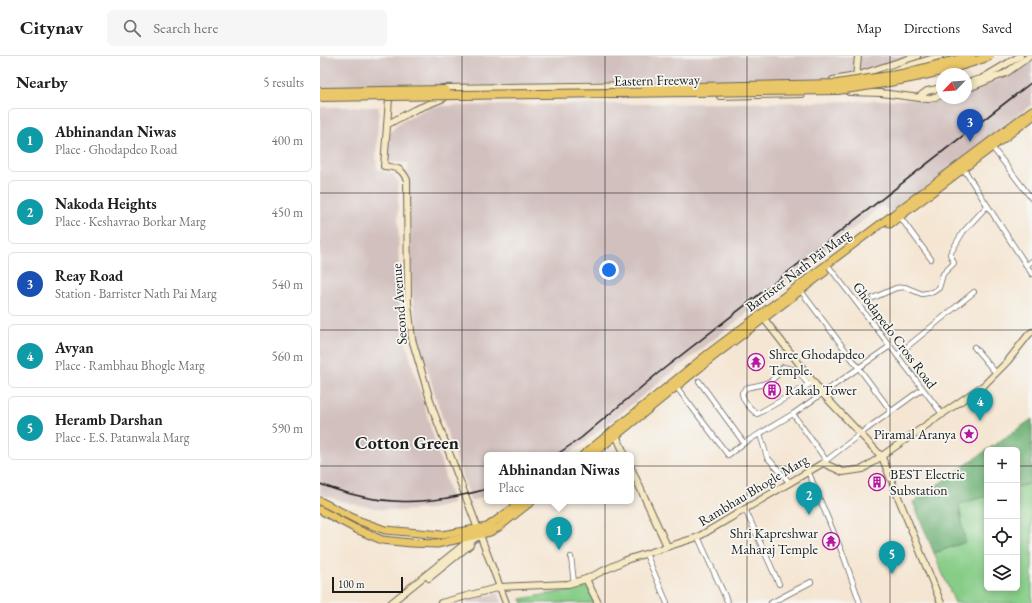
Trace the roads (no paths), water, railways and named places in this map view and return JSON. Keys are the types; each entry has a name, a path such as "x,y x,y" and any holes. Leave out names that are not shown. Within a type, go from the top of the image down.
{"highway":[{"name":"Eastern Freeway","path":"320,91 837,84 902,74 971,56"},
{"name":"Eastern Freeway","path":"320,99 838,90 911,78 942,71 990,56"}],"main road":[{"name":"Barrister Nath Pai Marg","path":"595,452 674,385 713,357 762,317 1032,110"},
{"name":"Barrister Nath Pai Marg","path":"762,317 801,291 818,274 830,268 900,217 1032,117"},
{"name":"Barrister Nath Pai Marg","path":"588,452 615,434"},
{"path":"320,501 357,520 385,530 442,535 479,532 519,504"},
{"path":"320,510 356,529 382,540 437,544 495,529 528,504"}],"street":[{"path":"855,91 858,56"},
{"path":"320,91 759,83 837,80 856,76 917,56"},
{"path":"855,91 881,75 940,56"},
{"path":"972,81 988,76 1020,56"},
{"path":"972,87 1006,73 1030,56"},
{"path":"444,98 445,88"},
{"path":"919,97 927,92 936,90"},
{"path":"320,99 838,94 855,91 928,99 936,97"},
{"path":"388,124 414,110 444,98"},
{"name":"Second Avenue","path":"389,99 384,166 397,168 404,172 407,180 408,303 412,339 433,410 479,532"},
{"path":"992,147 1032,199"},
{"path":"964,168 1032,274"},
{"path":"873,298 896,288 905,287 922,294 933,292 939,288 943,274 954,263 950,254 963,232 987,206"},
{"path":"900,217 931,259"},
{"path":"1026,266 1032,261"},
{"name":"Ghodapedo Cross Road","path":"830,268 943,415"},
{"path":"801,291 890,411"},
{"path":"897,355 974,292"},
{"path":"762,317 811,384"},
{"name":"Rambhau Bhogle Marg","path":"441,603 500,587 574,583 586,580 626,560 698,537 824,462 843,472 863,469 943,415 984,385 1007,362 1032,332"},
{"path":"674,385 728,455 744,443 793,414 890,346"},
{"path":"974,347 996,373"},
{"path":"811,384 757,414 750,408 743,398 742,393 746,388 759,386 771,381 775,378 782,367 796,370 822,393 882,457 941,603"},
{"path":"699,381 744,443"},
{"path":"793,414 824,462 922,388"},
{"path":"615,434 624,452"},
{"path":"760,434 767,457 790,483"},
{"path":"808,471 844,557 860,603"},
{"path":"634,474 667,546"},
{"path":"746,509 779,584"},
{"path":"397,603 470,545 471,541 479,532 506,603"},
{"path":"698,537 728,603"},
{"path":"391,603 467,542 471,541"},
{"path":"646,554 667,603"},
{"path":"571,557 574,583"},
{"path":"586,580 598,603"},
{"path":"771,603 780,601 811,582"}],"railway":[{"path":"560,452 581,438 657,374 1032,82"},
{"path":"320,484 342,492 363,497 403,502 444,499 484,490"}],"place":[{"name":"Reay Road","path":"970,142"},
{"name":"Shree Ghodapdeo Temple.","path":"756,362"},
{"name":"Rakab Tower","path":"772,390"},
{"name":"Avyan","path":"980,421"},
{"name":"Piramal Aranya","path":"969,434"},
{"name":"BEST Electric Substation","path":"877,482"},
{"name":"Nakoda Heights","path":"809,515"},
{"name":"Shri Kapreshwar Maharaj Temple","path":"831,541"},
{"name":"Abhinandan Niwas","path":"559,550"},
{"name":"Heramb Darshan","path":"892,574"}],"district":[{"name":"Cotton Green","path":"407,442"}]}
